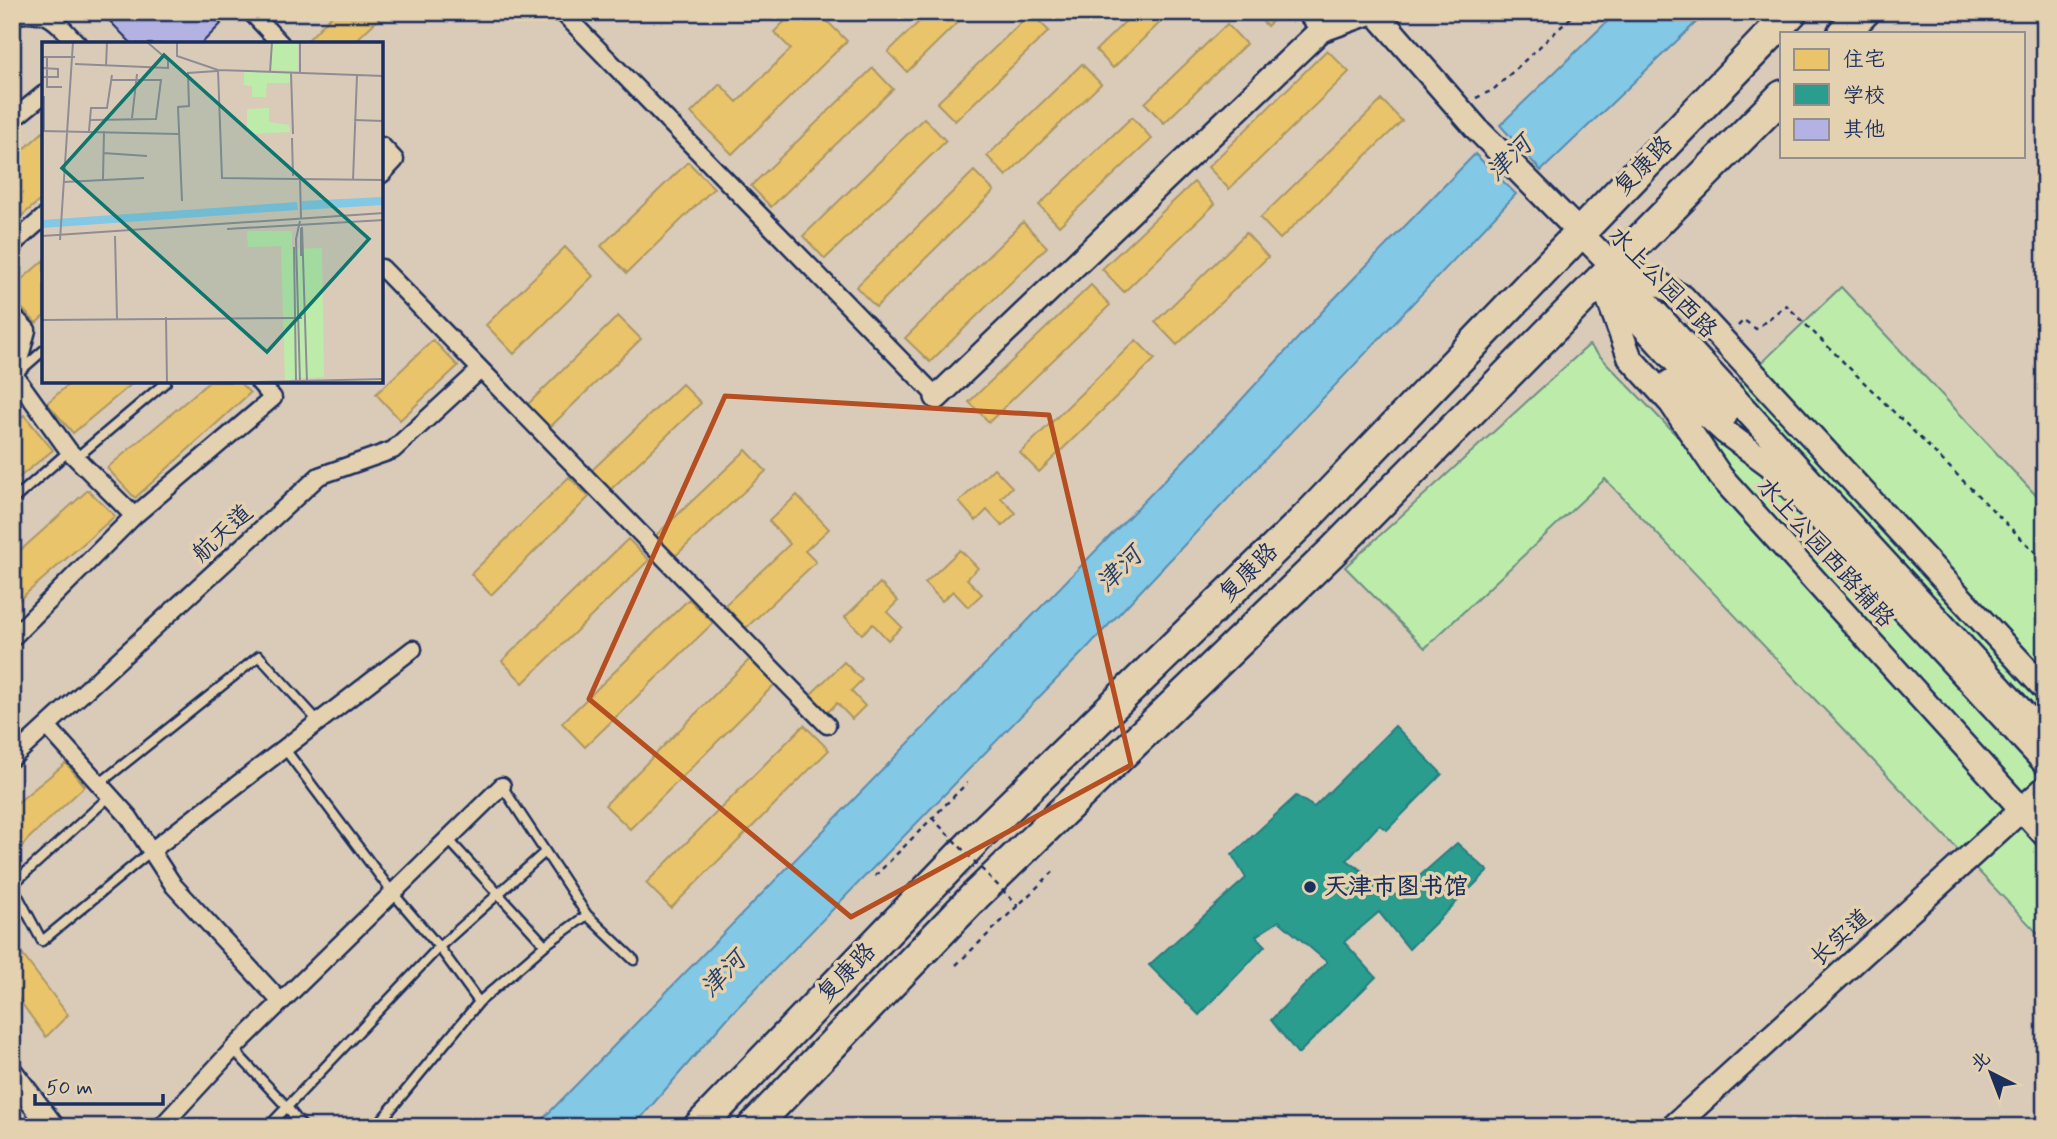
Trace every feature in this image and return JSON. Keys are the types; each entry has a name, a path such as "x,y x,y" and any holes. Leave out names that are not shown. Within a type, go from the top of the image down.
{"highway":[{"name":"复康路","path":"699,1127 981,834 1306,518 1792,12"},
{"path":"1844,32 1864,12"},
{"name":"复康路","path":"752,1127 975,897 1335,549 1609,275 1780,98"}],"street":[{"path":"251,12 279,42"},
{"path":"562,12 937,397 1321,30 1373,12"},
{"path":"1304,12 1321,30"},
{"name":"水上公园西路","path":"1373,12 1477,129 1579,234 1609,275 1776,458 2045,763"},
{"path":"12,16 48,14 76,42"},
{"path":"12,120 42,96"},
{"path":"383,147 395,160 383,173"},
{"path":"12,245 42,219"},
{"path":"383,269 827,725"},
{"path":"1609,275 1659,284 1683,298 2045,689"},
{"name":"水上公园西路","path":"1609,275 1643,352 1689,402 1776,458 2045,736"},
{"name":"水上公园西路辅路","path":"1609,275 1630,358 1671,403 1721,477 2035,817"},
{"path":"12,315 27,330 13,377 73,454 134,516"},
{"name":"航天道","path":"12,758 319,476 393,450 480,370"},
{"path":"12,638 134,516 273,398 260,383"},
{"path":"151,850 413,649"},
{"path":"47,726 105,790 151,850 174,886 281,1002"},
{"path":"171,1124 233,1049 502,786"},
{"name":"长实道","path":"1693,1127 2035,817 2045,788"},
{"name":"长实道","path":"1672,1127 2035,817"},
{"path":"12,1074 52,1127"},
{"path":"12,1116 20,1127"}],"lane":[{"path":"13,377 42,352"},
{"path":"12,501 165,383"},
{"path":"151,850 42,941 12,884 105,790 259,656 318,721"},
{"path":"284,748 479,1002"},
{"path":"502,786 587,915 634,960"},
{"path":"447,838 545,946"},
{"path":"268,1127 439,947 545,852"},
{"path":"376,1127 479,1002 545,946 587,915"},
{"path":"233,1049 303,1127"}],"path":[{"path":"1458,108 1493,90 1577,12"},
{"path":"1722,339 1744,320 1756,329 1786,305 2045,562"},
{"path":"875,876 967,783"},
{"path":"932,818 1018,906"},
{"path":"956,965 1055,870"}],"highlighted area":[{"path":"725,396 1049,415 1131,765 851,917 589,699"}],"green space":[{"path":"1841,287 2045,505 2045,941 1605,479 1425,648 1345,567 1589,345 1681,440"}],"water":[{"path":"1617,12 1707,12 1541,171 1500,125"},
{"path":"1475,154 1516,194 1083,652 731,1014 633,1127 535,1127 1221,422 1330,303"}],"building: 住宅":[{"path":"335,12 386,12 354,42 306,42"},
{"path":"794,12 818,12 847,41 732,154 691,113 720,84 737,102 791,49 774,32"},
{"path":"929,12 968,12 907,72 888,52"},
{"path":"1135,12 1171,12 1113,68 1096,50"},
{"path":"1253,12 1282,12 1267,26"},
{"path":"1031,13 1049,31 955,121 937,103"},
{"path":"1227,24 1246,44 1164,123 1145,103"},
{"path":"1327,50 1349,72 1229,189 1208,167"},
{"path":"1082,64 1101,84 1006,176 987,156"},
{"path":"873,68 893,89 771,207 751,186"},
{"path":"1382,100 1402,121 1280,239 1260,218"},
{"path":"1132,117 1152,139 1059,226 1039,205"},
{"path":"924,118 946,141 825,259 803,236"},
{"path":"42,133 42,199 12,224 12,160"},
{"path":"688,162 714,188 627,273 601,246"},
{"path":"974,171 994,191 876,307 856,287"},
{"path":"1194,182 1215,204 1124,292 1102,269"},
{"path":"1023,222 1047,247 930,362 905,338"},
{"path":"1246,233 1268,257 1177,345 1155,322"},
{"path":"565,247 593,276 514,354 486,325"},
{"path":"42,262 42,318 36,323 12,298 12,288"},
{"path":"1091,285 1110,305 989,422 969,402"},
{"path":"618,316 641,339 547,430 525,407"},
{"path":"433,340 458,366 400,420 376,394"},
{"path":"1136,340 1155,359 1039,472 1020,453"},
{"path":"70,383 133,383 73,433 47,403"},
{"path":"208,383 240,383 250,393 135,498 107,468"},
{"path":"682,384 701,403 607,493 588,474"},
{"path":"24,415 53,450 12,483 12,425"},
{"path":"746,450 766,471 672,559 653,538"},
{"path":"994,468 1012,487 1001,498 1016,513 1002,526 987,510 976,521 959,502"},
{"path":"569,477 589,497 491,595 471,574"},
{"path":"88,490 115,516 12,606 12,558"},
{"path":"797,495 829,529 805,551 816,562 746,628 725,605 790,544 769,521"},
{"path":"628,539 649,560 523,683 502,661"},
{"path":"960,550 978,568 967,579 982,594 968,607 953,591 942,601 925,583"},
{"path":"880,583 898,601 887,612 902,627 888,640 873,624 862,634 845,617"},
{"path":"689,599 713,623 585,747 562,723"},
{"path":"750,659 775,684 630,829 605,805"},
{"path":"844,662 862,680 851,691 865,706 852,719 837,703 826,714 809,696"},
{"path":"804,725 829,750 671,908 646,883"},
{"path":"66,763 85,786 28,839 12,858 12,807"},
{"path":"12,941 68,1015 46,1037 12,990"}],"building: 学校":[{"name":"天津市图书馆","path":"1395,726 1442,774 1387,830 1379,825 1347,860 1397,896 1457,843 1488,871 1409,949 1379,912 1344,942 1376,977 1298,1054 1271,1020 1327,962 1279,921 1256,936 1265,946 1199,1015 1149,965 1246,878 1232,855 1296,796 1314,807"}],"building: 其他":[{"path":"209,12 221,24 203,42 130,42 102,13"}],"waterway":[{"name":"津河","path":"1479,190 1536,133"}],"place":[{"name":"天津市图书馆","path":"1310,887"}]}
